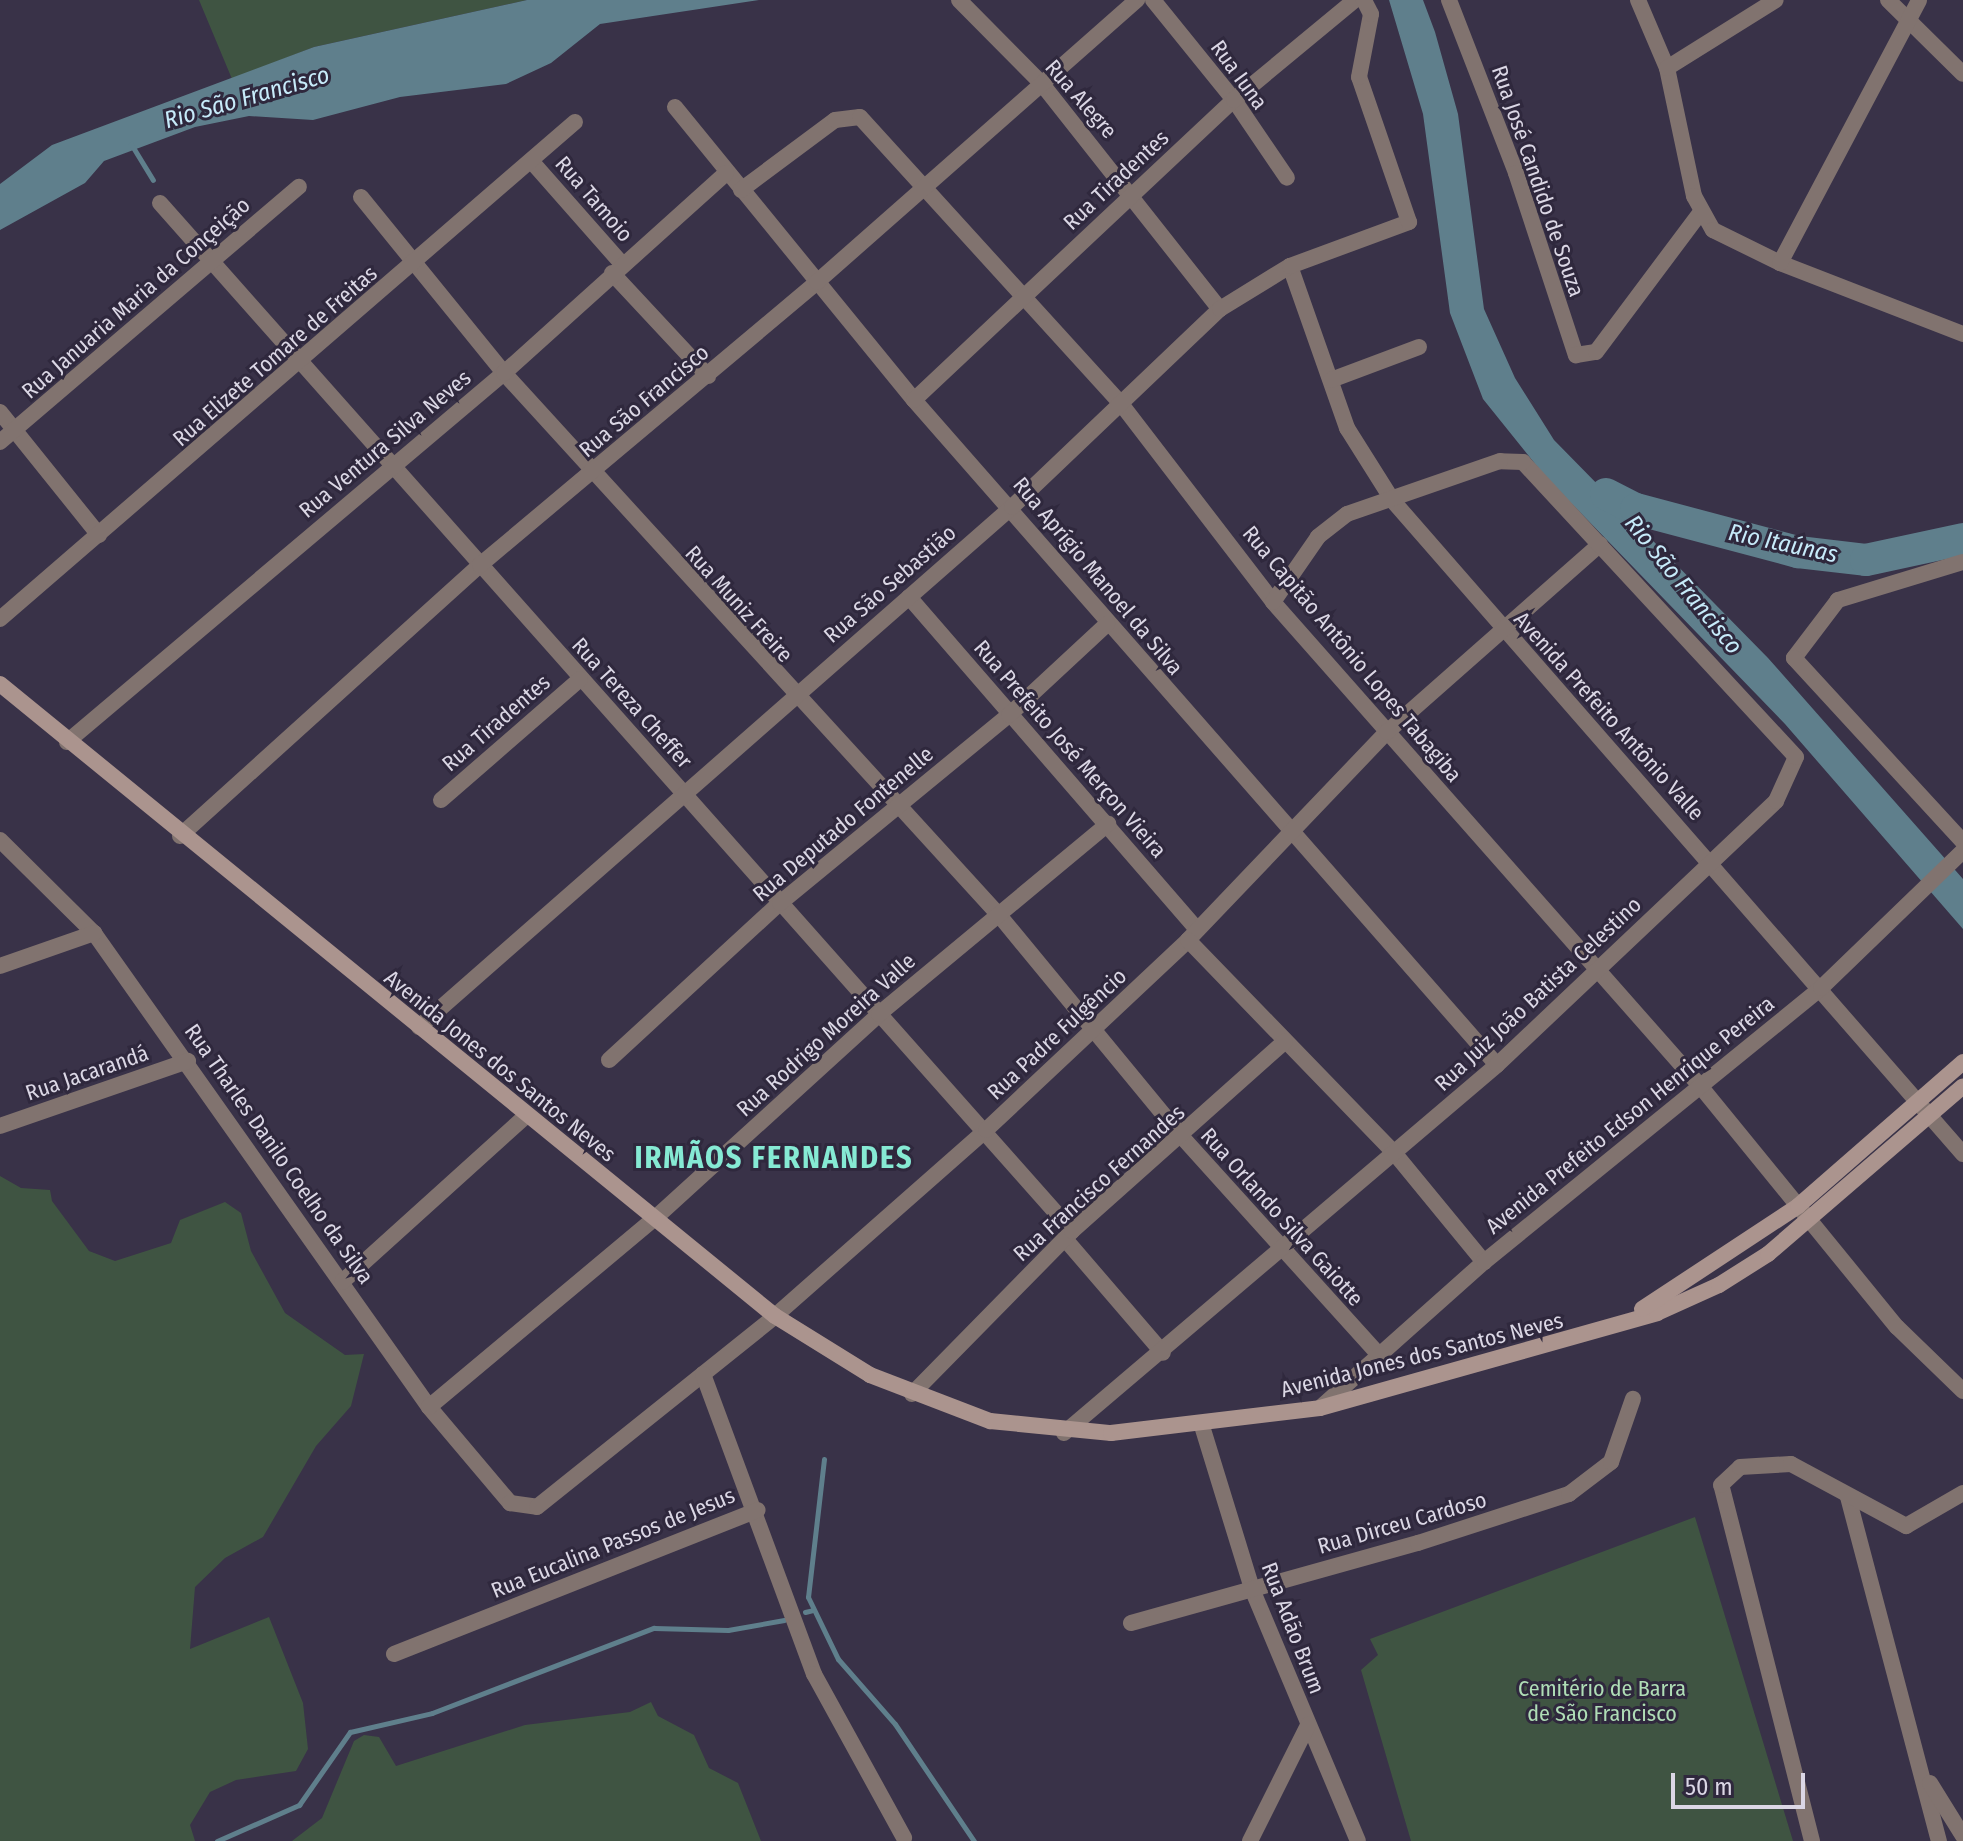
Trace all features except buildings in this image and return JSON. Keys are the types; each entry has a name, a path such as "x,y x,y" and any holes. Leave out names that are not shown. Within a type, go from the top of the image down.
{"main road":[{"name":"Avenida Jones dos Santos Neves","path":"0,684 180,836 775,1316 912,1394 990,1421 1064,1433 1202,1426 1320,1408 1618,1324 1719,1285 1809,1221 1963,1086"},
{"name":"Avenida Jones dos Santos Neves","path":"1618,1324 1716,1266 1798,1206 1963,1062"}],"street":[{"name":"Rua Alegre","path":"959,0 1042,84 1134,195 1220,309"},
{"name":"Rua São Francisco","path":"180,836 480,565 708,376 1137,0"},
{"name":"Rua Iuna","path":"1153,0 1234,100 1287,178"},
{"name":"Rua Tiradentes","path":"914,400 1022,295 1234,100 1355,0"},
{"name":"Rua São Sebastião","path":"419,1027 681,791 1012,507 1220,309 1290,266 1407,223 1409,214 1359,77 1371,14 1364,0"},
{"name":"Rua José Candido de Souza","path":"1449,0 1516,173 1572,351 1581,357 1596,352 1700,213"},
{"path":"1638,0 1667,68 1700,213 1721,236 1780,263 1963,334"},
{"path":"1667,68 1776,0"},
{"path":"1888,0 1963,74"},
{"path":"1780,263 1919,0"},
{"name":"Rua Aprígio Manoel da Silva","path":"675,107 914,400 1012,507 1107,624 1289,833 1497,1065"},
{"name":"Rua Capitão Antônio Lopes Tabagiba","path":"741,190 835,120 860,117 926,185 1122,405 1273,602 1701,1087 1897,1327 1963,1391"},
{"name":"Rua Elizete Tomare de Freitas","path":"0,619 305,361 533,163 575,122"},
{"name":"Rua Tamoio","path":"533,163 708,376"},
{"name":"Rua Ventura Silva Neves","path":"67,742 504,373 726,173"},
{"name":"Rua Januaria Maria da Conçeição","path":"0,442 299,187"},
{"name":"Rua Muniz Freire","path":"361,197 413,265 504,373 793,696 999,915 1093,1033"},
{"name":"Rua Tereza Cheffer","path":"160,203 305,361 580,679 986,1130 1163,1353"},
{"name":"Avenida Prefeito Antônio Valle","path":"1290,266 1354,444 1393,501 1502,631 1712,860 1963,1154"},
{"path":"1331,380 1419,347"},
{"path":"0,412 99,535"},
{"path":"1273,602 1333,523 1500,461 1529,465 1600,544"},
{"name":"Rua Padre Fulgêncio","path":"510,1503 528,1509 545,1504 775,1316 1093,1033 1193,935 1387,732 1600,544"},
{"name":"Rua Juiz João Batista Celestino","path":"1064,1433 1396,1155 1497,1065 1776,801 1796,754 1600,544"},
{"path":"1961,850 1799,669 1797,649 1838,600 1963,562"},
{"name":"Rua Prefeito José Merçon Vieira","path":"909,597 1009,715 1108,824 1193,935 1285,1041 1396,1155 1484,1262"},
{"name":"Rua Deputado Fontenelle","path":"609,1060 780,903 1009,715 1107,624"},
{"name":"Rua Tiradentes","path":"441,800 580,679"},
{"name":"Rua Rodrigo Moreira Valle","path":"429,1407 653,1220 879,1014 1108,824"},
{"name":"Rua Tharles Danilo Coelho da Silva","path":"0,840 94,933 188,1061 429,1407 510,1503"},
{"name":"Avenida Prefeito Edson Henrique Pereira","path":"1320,1408 1484,1262 1821,988 1961,850"},
{"path":"0,966 94,933"},
{"name":"Rua Orlando Silva Gaiotte","path":"1093,1033 1280,1251 1379,1355"},
{"name":"Rua Francisco Fernandes","path":"912,1394 1068,1235 1183,1138 1285,1041"},
{"name":"Rua Jacarandá","path":"0,1126 188,1061"},
{"path":"342,1282 526,1116"},
{"name":"Rua Eucalina Passos de Jesus","path":"394,1654 757,1510 703,1374"},
{"name":"Rua Dirceu Cardoso","path":"1131,1623 1569,1494 1611,1462 1633,1399"},
{"name":"Rua Adão Brum","path":"1202,1426 1252,1589 1358,1841"},
{"path":"1812,1841 1719,1496 1725,1478 1740,1467 1780,1462 1906,1526 1963,1493"},
{"path":"1848,1497 1939,1841"},
{"path":"757,1510 818,1683 904,1838"},
{"path":"1250,1841 1308,1725"},
{"path":"1921,1768 1963,1836"}],"green space":[{"path":"199,0 527,0 314,47 232,79"},
{"path":"0,1176 21,1188 50,1190 52,1201 89,1251 115,1261 171,1243 180,1220 225,1202 241,1213 251,1251 285,1313 345,1355 364,1354 351,1406 316,1446 263,1537 225,1558 195,1587 190,1649 269,1617 303,1703 308,1749 296,1771 236,1780 210,1792 190,1825 195,1841 0,1841"},
{"name":"Cemitério de Barra de São Francisco","path":"1695,1517 1793,1841 1411,1841 1361,1670 1378,1655 1370,1639"},
{"path":"651,1702 658,1716 694,1735 709,1768 738,1783 761,1841 292,1841 322,1818 354,1741 364,1735 379,1737 396,1766 525,1725 630,1712"}],"water":[{"name":"Rio São Francisco","path":"527,0 759,0 600,24 551,63 506,84 400,97 313,120 249,116 195,127 104,161 85,183 0,230 0,184 52,145 314,47"},
{"name":"Rio São Francisco","path":"1389,0 1423,0 1435,32 1458,114 1484,309 1515,378 1554,440 1768,658 1963,879 1963,929 1785,724 1544,475 1483,399 1450,313 1423,114"}],"waterway":[{"path":"131,144 153,180"},
{"name":"Rio Itaúnas","path":"1606,494 1636,509 1798,552 1866,560 1963,539"},
{"path":"824,1459 808,1597 838,1659 895,1724 974,1841"},
{"path":"805,1612 813,1610"},
{"path":"217,1841 299,1805 350,1732 432,1713 654,1628 728,1630 784,1620"}],"district":[{"name":"IRMÃOS FERNANDES","path":"774,1158"}]}
